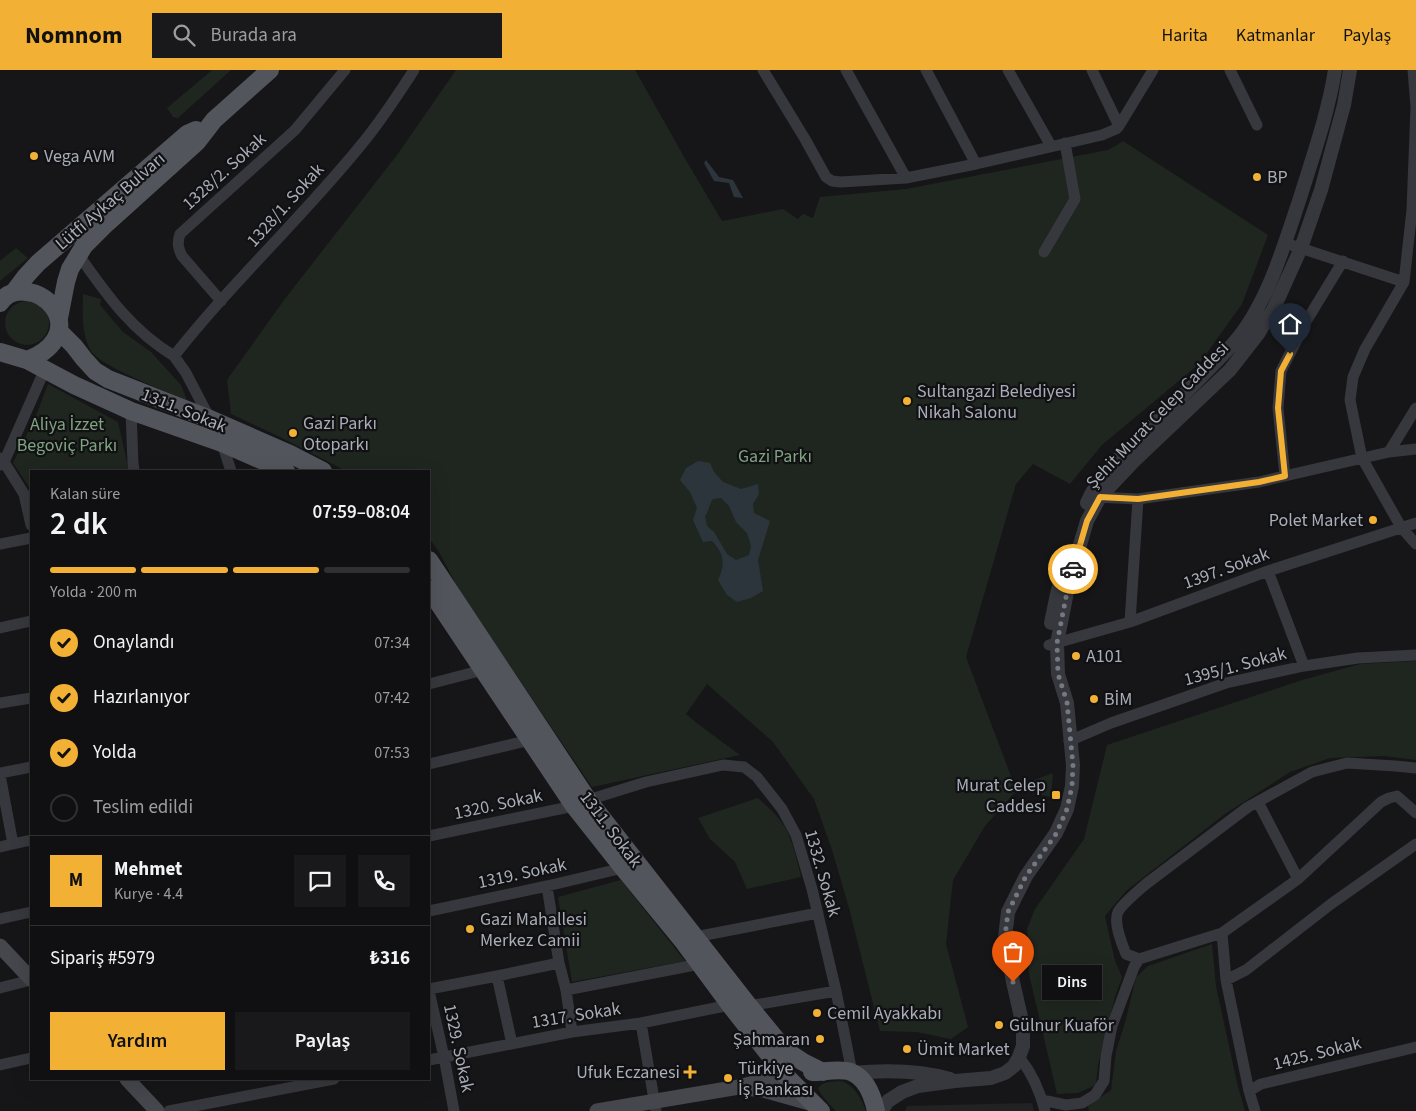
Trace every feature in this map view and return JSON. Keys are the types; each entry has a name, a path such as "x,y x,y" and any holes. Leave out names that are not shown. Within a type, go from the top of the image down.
{"main road":[{"name":"Lütfi Aykaç Bulvarı","path":"59,324 68,276 78,254 84,246 196,142 214,120 270,70"},
{"name":"Lütfi Aykaç Bulvarı","path":"4,300 38,263 187,134 214,120"},
{"name":"1311. Sokak","path":"4,300 23,291 37,293 47,300 59,324 95,371 108,379 210,419 290,454 321,470"},
{"path":"0,339 13,356 37,357 52,344 59,324"},
{"name":"1311. Sokak","path":"13,356 45,369 131,411 222,443 284,470"},
{"name":"1311. Sokak","path":"430,562 623,868 682,940 786,1076 817,1108"},
{"name":"1311. Sokak","path":"430,592 435,610 483,670 530,740 581,803 695,937 786,1050 803,1062 823,1072"},
{"path":"0,946 30,978"},
{"path":"597,1111 655,1106 772,1078 845,1071 852,1073 865,1084 876,1111"},
{"path":"128,1080 157,1111"},
{"path":"739,1087 763,1090 817,1108"}],"street":[{"name":"1328/2. Sokak","path":"221,301 182,256 178,248 180,234 295,130 345,70"},
{"name":"1328/1. Sokak","path":"174,356 362,145 388,111 414,70"},
{"path":"763,70 826,177 832,181 841,182 906,178 1102,135 1119,126 1153,70"},
{"path":"846,70 906,178"},
{"path":"926,70 976,164"},
{"path":"1008,70 1051,146"},
{"path":"1092,70 1119,126"},
{"path":"1230,70 1257,126"},
{"name":"Şehit Murat Celep Caddesi","path":"1019,1057 1023,1046 1023,1026 1005,937 1008,912 1026,876 1056,834 1067,809 1072,786 1073,765 1070,741 1053,680 1053,644 1057,594 1074,536 1102,478 1121,455 1234,343 1260,306 1285,242 1317,146 1335,70"},
{"name":"Şehit Murat Celep Caddesi","path":"1094,497 1230,370 1274,310 1301,248 1322,190 1344,105 1350,70"},
{"path":"1413,70 1416,107 1412,210 1404,282 1364,349 1353,377 1350,400 1362,458 1401,527 1416,544"},
{"path":"1044,252 1074,199 1065,144"},
{"path":"1285,242 1404,282"},
{"path":"78,254 105,292 132,324 159,347 174,356 186,373 210,419"},
{"path":"1285,476 1278,408 1281,371 1307,320 1342,261"},
{"path":"30,521 24,494 1,462 45,369"},
{"path":"1389,452 1416,408"},
{"path":"131,411 134,470"},
{"path":"222,443 231,470"},
{"path":"1094,497 1138,499 1259,482 1389,452 1416,449"},
{"path":"1130,622 1138,499"},
{"name":"1397. Sokak","path":"1053,644 1130,622 1268,571 1416,523"},
{"path":"0,544 30,538"},
{"path":"1268,571 1304,666"},
{"path":"0,628 30,621"},
{"name":"1395/1. Sokak","path":"1070,741 1111,723 1226,684 1304,666 1358,658 1416,655"},
{"path":"430,684 483,670"},
{"path":"0,703 30,698"},
{"path":"430,764 530,740"},
{"path":"1416,768 1347,763 1312,772 1258,802 1192,849 1131,897 1118,912 1117,924 1126,954 1139,959 1222,933 1298,878 1381,802 1389,798 1397,796 1416,812"},
{"name":"1332. Sokak","path":"581,803 646,782 723,765 744,767 757,777 782,809 796,835 818,913 852,1073"},
{"path":"12,844 0,774 30,767"},
{"path":"1258,802 1298,878"},
{"name":"1320. Sokak","path":"430,836 581,803"},
{"path":"0,847 30,840"},
{"path":"1226,980 1246,970 1331,904 1416,844"},
{"name":"1319. Sokak","path":"430,911 623,868"},
{"path":"547,886 572,1032"},
{"path":"0,919 30,912"},
{"path":"695,937 818,913"},
{"path":"1222,933 1226,980 1248,1091 1255,1111"},
{"path":"881,1111 888,1101 902,1092 918,1086 992,1078 1005,1073 1014,1066 1019,1057 1029,1070 1044,1105 1082,1104 1095,1094 1104,1081 1106,1056 1112,1026 1134,967 1139,959"},
{"path":"430,990 559,963"},
{"path":"566,990 700,964"},
{"path":"497,976 512,1044"},
{"path":"0,988 30,979"},
{"path":"749,1006 836,991"},
{"name":"1329. Sokak","path":"430,994 454,1111"},
{"name":"1317. Sokak","path":"430,1060 572,1032 641,1023 730,1005"},
{"path":"641,1023 655,1106"},
{"name":"1425. Sokak","path":"1248,1091 1260,1084 1416,1047"},
{"path":"0,1065 30,1058"},
{"path":"852,1073 935,1074 955,1081"},
{"path":"169,1111 329,1080"}],"shaded area":[{"path":"706,160 719,177 733,180 743,198 734,197 729,183 714,181 704,163"},
{"path":"698,461 710,463 714,472 723,482 741,489 758,484 759,494 753,504 754,513 770,521 758,560 763,591 751,598 737,602 727,595 718,580 723,564 721,555 712,541 703,542 693,520 697,508 690,492 680,480 686,468","holes":["721,498 729,506 736,522 747,533 751,546 749,555 736,560 727,554 714,532 707,526 705,516 713,499"]},
{"path":"1032,1103 1034,1111 905,1111 907,1106"}],"green space":[{"path":"212,70 231,70 178,118 173,117 167,108"},
{"name":"Gazi Parkı","path":"456,70 635,70 722,221 783,209 798,219 803,214 813,218 820,197 906,189 1108,150 1123,141 1268,235 1242,304 1199,364 1102,445 1070,484 1033,464 1016,484 966,657 1015,787 1053,773 1051,797 1017,790 985,826 953,880 946,944 968,1027 951,1039 917,1032 880,1031 849,908 832,850 814,799 773,742 707,684 686,714 740,755 592,787 461,594 439,552 430,539 430,470 344,470 231,414 227,380 284,300 397,155"},
{"path":"16,248 28,258 0,281 0,261"},
{"path":"83,294 101,299 100,305 123,332 151,352 181,385 187,400 120,371 107,364 91,351 83,324"},
{"path":"23,301 31,301 43,307 49,323 43,339 31,345 23,345 11,339 5,327 5,319 11,307"},
{"name":"Aliya İzzet Begoviç Parkı","path":"48,384 118,422 129,470 30,470 30,488 13,463 37,413"},
{"path":"1416,661 1416,760 1384,756 1330,758 1290,772 1225,814 1126,891 1105,916 1115,961 1122,977 1098,1065 1096,1085 1078,1093 1057,1094 1029,974 1027,929 1035,909 1084,839 1107,745 1299,681 1360,664"},
{"path":"758,798 776,815 785,827 793,845 801,877 747,889 735,862 710,839 698,818"},
{"path":"621,880 685,961 572,982 558,897"},
{"path":"1212,944 1216,986 1245,1111 1089,1111 1088,1106 1111,1090 1116,1051 1136,977 1148,966"},
{"path":"840,1081 853,1088 866,1111 836,1111 818,1088 825,1083"}],"way so far":[{"path":"1013,982 1005,937 1008,912 1026,876 1056,834 1067,809 1072,786 1073,765 1067,702 1058,674 1057,643 1073,569"}],"place":[{"name":"Vega AVM","path":"34,156"},
{"name":"BP","path":"1257,177"},
{"name":"Sultangazi Belediyesi Nikah Salonu","path":"907,401"},
{"name":"Gazi Parkı Otoparkı","path":"293,433"},
{"name":"Polet Market","path":"1373,520"},
{"name":"A101","path":"1076,656"},
{"name":"BİM","path":"1094,699"},
{"name":"Murat Celep Caddesi","path":"1056,795"},
{"name":"Gazi Mahallesi Merkez Camii","path":"470,929"},
{"name":"Dins","path":"1013,982"},
{"name":"Cemil Ayakkabı","path":"817,1013"},
{"name":"Gülnur Kuaför","path":"999,1025"},
{"name":"Şahmaran","path":"820,1039"},
{"name":"Ümit Market","path":"907,1049"},
{"name":"Ufuk Eczanesi","path":"690,1072"},
{"name":"Türkiye İş Bankası","path":"728,1078"}],"route":[{"path":"1073,569 1087,521 1100,497 1138,499 1259,482 1285,476 1278,408 1281,371 1290,354"}]}
